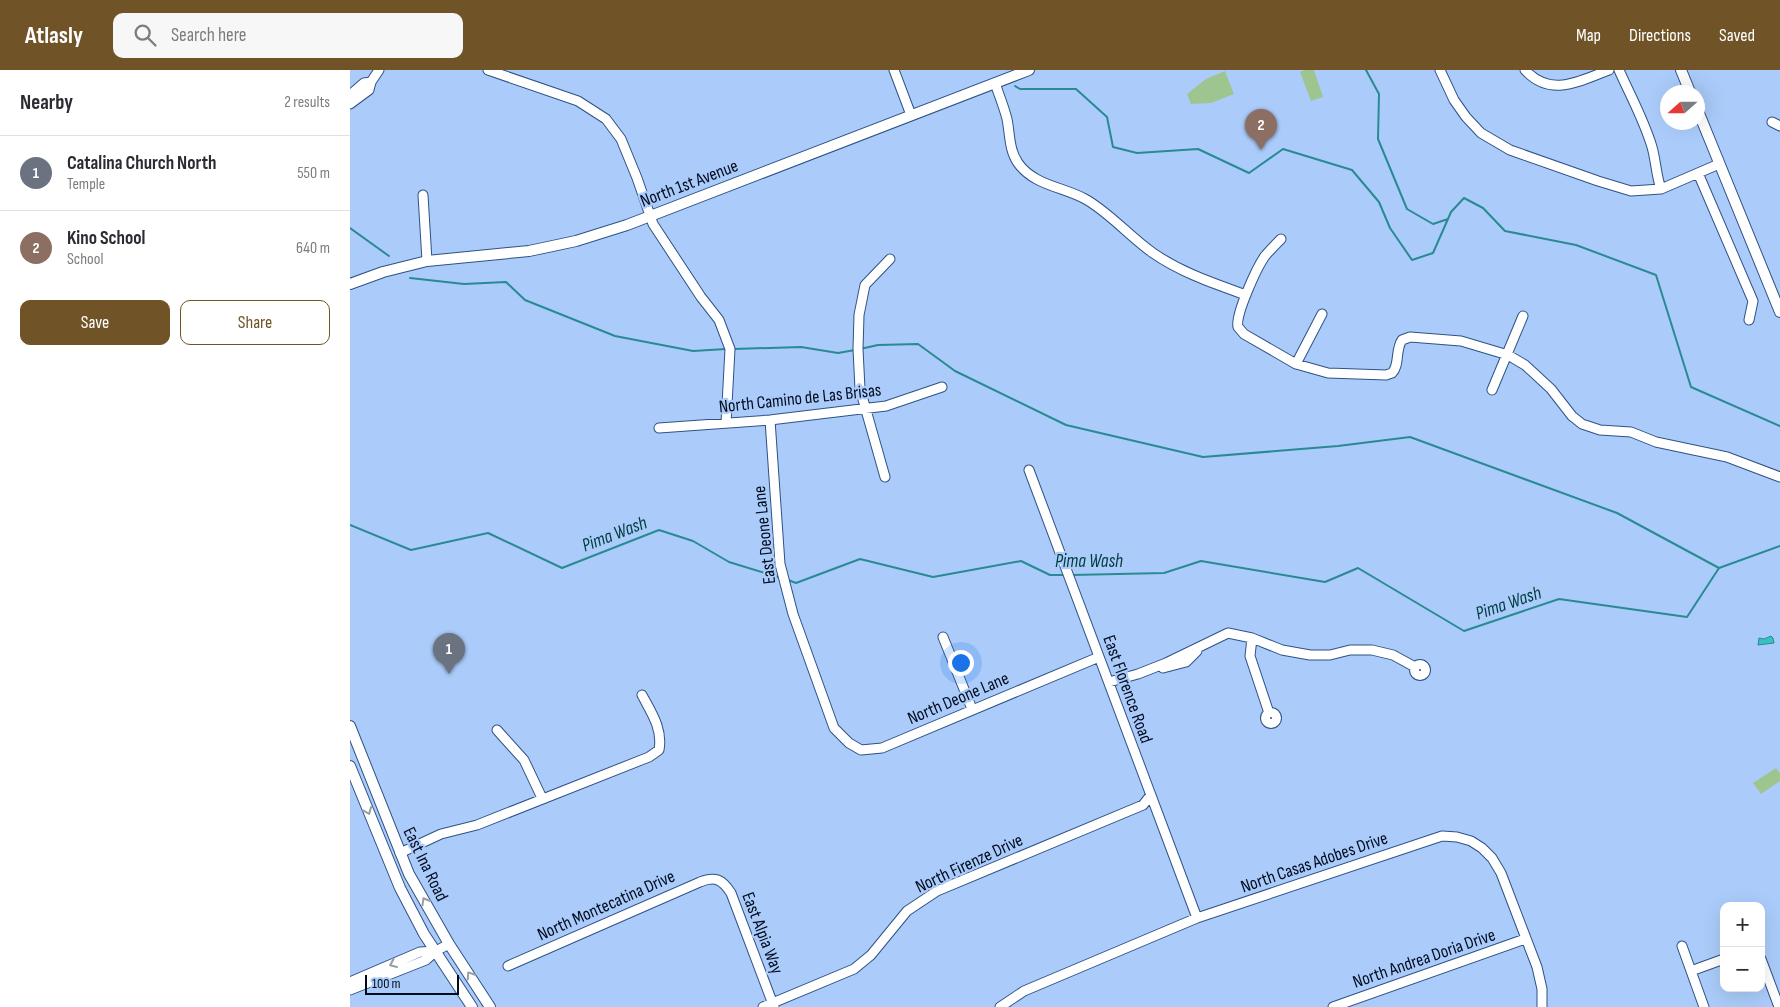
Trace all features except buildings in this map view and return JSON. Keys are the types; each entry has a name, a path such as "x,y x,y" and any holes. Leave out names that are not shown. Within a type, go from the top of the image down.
{"main road":[{"name":"North 1st Avenue","path":"350,284 383,272 427,261 529,251 576,241 627,225 1029,70"},
{"path":"1681,70 1687,85"},
{"path":"1705,129 1780,312"},
{"name":"East Ina Road","path":"350,726 409,874 449,944 490,1007"},
{"name":"East Ina Road","path":"350,766 400,888 424,934 472,1007"}],"street":[{"path":"350,104 369,90 371,82 379,70"},
{"path":"488,70 505,73 578,102 606,119 621,139 637,178 649,216 701,297 719,320 730,349 726,423"},
{"path":"894,70 911,115"},
{"path":"1440,70 1454,100 1466,117 1482,133 1510,150 1631,191 1661,189 1719,164"},
{"path":"1525,70 1533,79 1550,86 1569,85 1609,70"},
{"path":"1619,70 1652,145 1656,161 1656,176 1661,189"},
{"path":"350,95 364,83 371,82"},
{"path":"995,83 1004,110 1014,155 1025,170 1035,179 1073,193 1100,208 1140,244 1166,261 1212,284 1246,295"},
{"path":"1698,173 1753,301 1749,320"},
{"path":"423,195 427,261"},
{"path":"1281,239 1265,256 1246,295 1235,329 1296,364 1328,373 1393,375 1396,368 1400,338 1460,341 1508,355 1525,365 1551,389 1572,416 1582,424 1600,430 1631,432 1656,442 1727,457 1780,477"},
{"path":"885,477 860,389 859,315 865,285 890,259"},
{"path":"1296,364 1322,314"},
{"path":"1492,390 1523,316"},
{"name":"North Camino de Las Brisas","path":"658,428 770,420 886,406 942,387"},
{"name":"East Deone Lane","path":"770,420 780,564 793,614 834,728"},
{"name":"East Florence Road","path":"1029,470 1197,918"},
{"path":"1109,682 1152,669 1168,668 1186,662 1202,645 1228,633 1252,638 1282,650 1310,655 1330,655 1350,650 1372,650 1393,655 1415,667"},
{"path":"944,637 972,709"},
{"path":"1252,638 1250,656 1269,713"},
{"name":"North Deone Lane","path":"834,728 849,743 860,750 882,748 1099,657"},
{"path":"400,853 440,835 477,825 649,757 659,750 661,738 642,695"},
{"path":"497,730 524,760 542,798"},
{"name":"North Firenze Drive","path":"770,1006 854,969 871,955 907,912 937,891 1143,805 1150,796"},
{"name":"North Casas Adobes Drive","path":"1000,1007 1024,991 1197,918 1442,836 1457,837 1471,842 1492,858 1501,873 1537,967 1542,990 1542,1007"},
{"name":"North Montecatina Drive","path":"508,966 700,882 710,878 718,879"},
{"name":"East Alpia Way","path":"718,879 725,884 731,893 770,1006"},
{"name":"North Andrea Doria Drive","path":"1333,1007 1526,939"},
{"path":"350,990 426,960 436,951 449,944"},
{"path":"1682,946 1704,1007"},
{"path":"350,982 420,952 436,951"},
{"path":"1691,971 1720,960"},
{"path":"1765,970 1779,1007"}],"shaded area":[{"path":"1314,70 1323,97 1311,101 1300,72"},
{"path":"1225,71 1234,94 1211,103 1191,104 1187,94 1206,79"},
{"path":"1771,636 1774,643 1758,645 1759,638 1764,639"},
{"path":"1776,768 1780,773 1780,781 1761,794 1753,783"}],"waterway":[{"path":"1366,70 1379,94 1378,139 1407,209 1433,224 1448,219"},
{"path":"1015,86 1020,89 1076,89 1107,117 1113,147 1137,153 1198,149 1249,173 1283,149 1352,170 1379,202 1390,228 1412,260 1433,253 1451,212 1464,198 1483,208 1505,231 1576,245 1656,275 1691,387 1780,426"},
{"path":"350,228 389,256"},
{"path":"410,278 464,284 506,282 525,300 615,336 693,351 726,349"},
{"path":"860,349 878,345 918,344 955,371 1066,425 1203,457 1338,446 1410,437 1617,513 1719,568"},
{"path":"734,349 801,347 838,353 855,350"},
{"name":"Pima Wash","path":"350,525 411,550 488,533 562,568 659,530 693,541 729,562 781,578"},
{"name":"Pima Wash","path":"1072,575 1164,573 1201,561 1325,582 1358,568 1464,631 1559,599 1687,617 1719,568 1780,546"},
{"name":"Pima Wash","path":"788,580 796,583 860,559 933,577 1021,561 1050,575 1064,575"}],"place":[{"name":"Kino School","path":"1261,150"},
{"name":"Catalina Church North","path":"449,674"}]}
